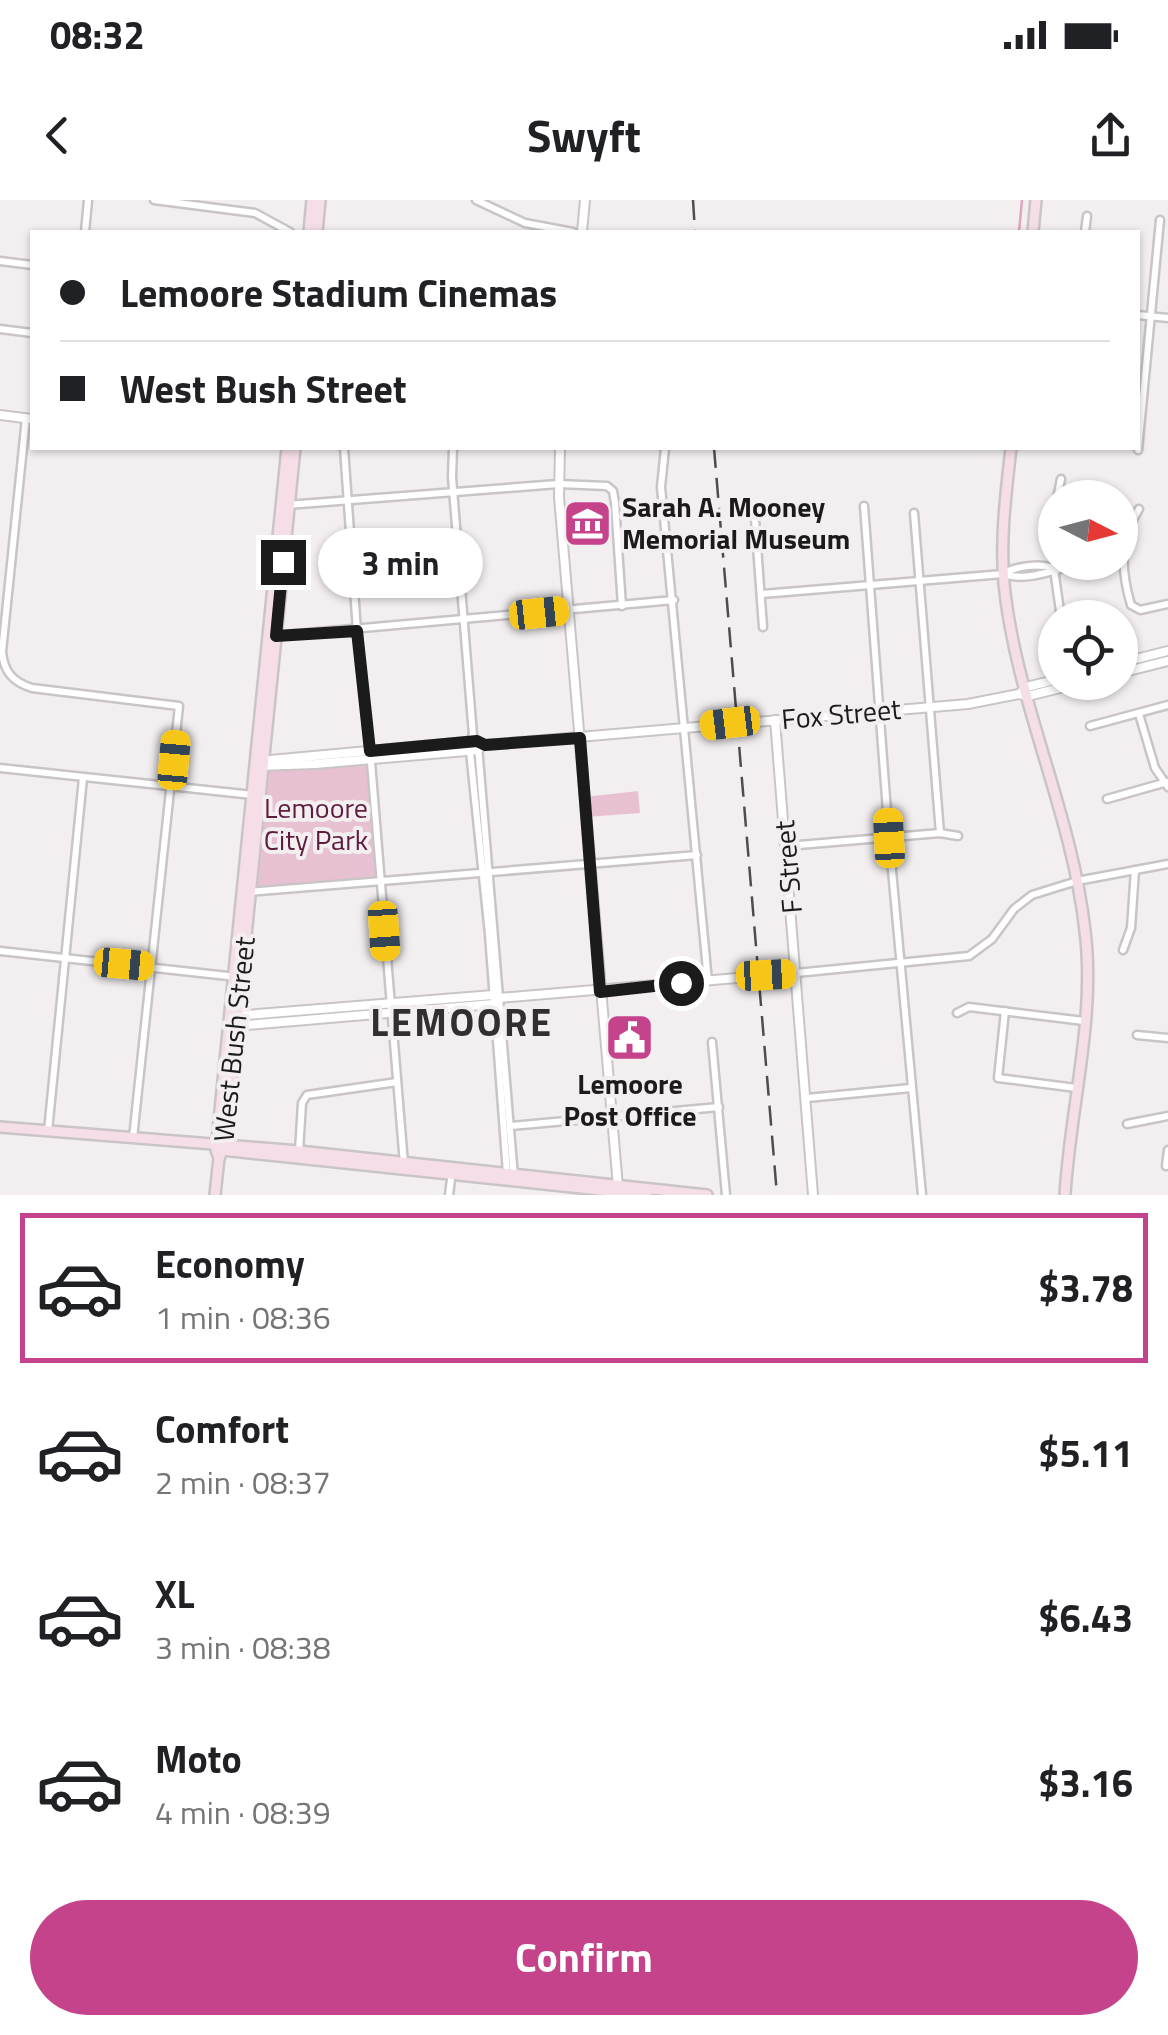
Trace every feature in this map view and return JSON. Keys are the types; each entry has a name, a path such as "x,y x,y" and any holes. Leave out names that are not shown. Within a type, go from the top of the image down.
{"main road":[{"path":"312,200 313,230"},
{"path":"313,230 320,200"},
{"path":"1033,230 1036,200"},
{"name":"West Bush Street","path":"216,1195 289,450"},
{"path":"1011,450 1003,574 1011,627 1077,881 1088,953 1065,1195"},
{"path":"0,1127 510,1177 648,1195"},
{"path":"618,1191 707,1195"}],"street":[{"path":"84,230 88,200"},
{"path":"154,200 255,212 286,230"},
{"path":"479,200 494,211 525,223 562,230"},
{"path":"582,230 585,200"},
{"path":"1085,230 1087,216"},
{"path":"1140,428 1160,220"},
{"path":"0,261 30,265"},
{"path":"1140,315 1168,318"},
{"path":"0,328 30,333"},
{"path":"0,415 29,418 2,652 6,671 32,688 179,706 133,1138"},
{"path":"344,450 404,1166"},
{"path":"453,450 510,1177"},
{"path":"560,450 558,484 618,1191"},
{"path":"665,450 661,487 708,981"},
{"path":"285,505 558,484 601,485 613,492 622,606"},
{"path":"864,506 922,1195"},
{"path":"914,513 940,834"},
{"path":"755,519 763,627"},
{"path":"761,594 920,579 1038,574"},
{"path":"1125,580 1136,610 1168,604"},
{"path":"272,636 674,600"},
{"path":"1138,658 1168,651"},
{"path":"1138,668 1168,661"},
{"name":"Fox Street","path":"1025,692 1038,687"},
{"name":"Fox Street","path":"260,763 932,706 1038,690"},
{"path":"1090,726 1168,705"},
{"path":"1107,799 1167,784 1149,751 1139,714"},
{"name":"F Street","path":"775,720 813,1195"},
{"path":"0,768 255,796"},
{"path":"48,1132 83,778"},
{"path":"786,846 940,834 958,836"},
{"path":"246,892 696,855"},
{"path":"233,1021 390,1003 600,992 969,956 992,939 1014,910 1032,895 1077,881 1168,864"},
{"path":"1123,950 1131,928 1135,870"},
{"path":"0,951 237,977"},
{"path":"233,1021 390,1014 495,999"},
{"path":"957,1013 969,1007 1084,1021"},
{"path":"1004,1012 998,1078 1076,1088"},
{"path":"1137,1035 1168,1038"},
{"path":"712,1042 726,1195"},
{"path":"299,1155 302,1104 306,1096 397,1082"},
{"path":"807,1098 911,1088"},
{"path":"506,1126 718,1107"},
{"path":"1127,1124 1168,1116"},
{"path":"1166,1166 1168,1150"},
{"path":"449,1195 452,1171"}],"green space":[{"name":"Lemoore City Park","path":"371,760 381,881 250,892 262,768"},
{"path":"638,791 640,813 586,817 584,797"}],"waterway":[{"path":"1019,230 1022,200"}],"railway":[{"path":"693,200 695,230"},
{"path":"714,450 777,1195"}],"place":[{"name":"Sarah A. Mooney Memorial Museum","path":"587,523"},
{"name":"Lemoore Post Office","path":"630,1037"}],"district":[{"name":"LEMOORE","path":"462,1023"}],"route":[{"path":"283,562 276,636 357,631 370,751 477,741 485,745 580,738 600,992 681,983"}]}
